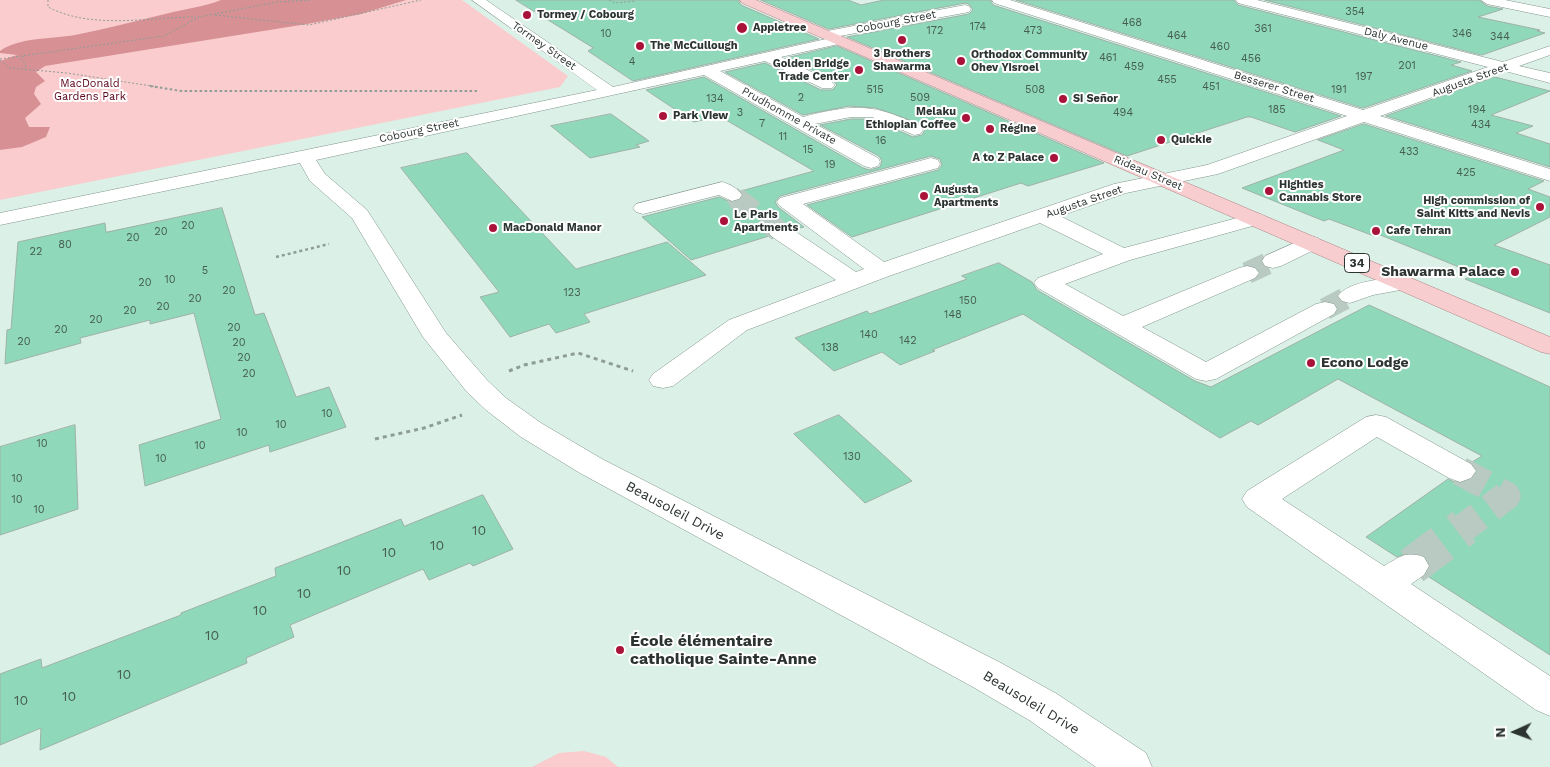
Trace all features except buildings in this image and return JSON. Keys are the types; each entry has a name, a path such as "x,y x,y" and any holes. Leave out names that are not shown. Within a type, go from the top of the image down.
{"main road":[{"name":"Rideau Street","path":"746,0 1550,346"}],"street":[{"name":"Tormey Street","path":"478,0 610,92"},
{"name":"Besserer Street","path":"1002,0 1550,175"},
{"name":"Daly Avenue","path":"1242,0 1550,78"},
{"path":"1487,0 1550,13"},
{"name":"Cobourg Street","path":"0,219 610,92 766,56 833,38 965,9"},
{"name":"Augusta Street","path":"662,380 738,325 880,271 1044,216 1120,188 1211,170 1550,50"},
{"path":"766,56 827,85"},
{"name":"Prudhomme Private","path":"706,70 871,162"},
{"path":"800,123 840,113 865,112 882,115 914,130"},
{"name":"Beausoleil Drive","path":"306,156 317,177 360,214 436,337 477,386 496,404 531,430 591,466 987,675 1043,707 1131,767"},
{"path":"880,271 787,202 931,164"},
{"path":"643,208 722,188 732,195"},
{"path":"1044,216 1122,255"},
{"path":"1256,219 1122,255 1046,283 1206,373 1325,310"},
{"path":"778,231 855,282"},
{"path":"1273,261 1310,243"},
{"path":"1122,326 1247,273"},
{"path":"1350,296 1367,289 1403,282"},
{"path":"1460,471 1376,424 1258,499 1550,698"},
{"path":"1383,584 1412,566"}],"path":[{"path":"48,0 48,7 56,12 79,16 135,20 199,17 272,3 311,0"},
{"path":"213,15 309,25 421,0"},
{"path":"609,0 615,3 636,1"},
{"path":"0,59 164,36 178,29 188,20 199,17"},
{"path":"24,56 21,59 26,65 24,68"},
{"path":"0,59 10,68 24,68 192,92 477,91"},
{"path":"276,257 329,244"},
{"path":"477,386 524,365 578,354 662,380"},
{"path":"375,439 424,428 438,422"}],"green space":[{"name":"MacDonald Gardens Park","path":"0,0 462,0 568,76 560,87 0,200"},
{"path":"584,751 606,757 618,767 532,767 559,753"}],"shaded area":[{"path":"221,0 406,0 361,14 307,24 45,66 36,72 45,81 36,87 34,94 41,104 25,118 29,127 50,127 46,137 22,147 0,150 0,61 17,55 0,53 0,51 16,43 86,33"}],"tunnel":[{"path":"732,195 737,199"},
{"path":"736,198 779,231"},
{"path":"1247,273 1273,261"},
{"path":"1325,309 1350,296"},
{"path":"1460,471 1506,496 1462,529"},
{"path":"1412,566 1464,527"}],"place":[{"name":"Tormey / Cobourg","path":"527,15"},
{"name":"Appletree","path":"742,28"},
{"name":"3 Brothers Shawarma","path":"902,40"},
{"name":"The McCullough","path":"640,46"},
{"name":"Orthodox Community Ohev Yisroel","path":"961,61"},
{"name":"Golden Bridge Trade Center","path":"859,70"},
{"name":"Si Señor","path":"1063,99"},
{"name":"Park View","path":"663,116"},
{"name":"Melaku Ethiopian Coffee","path":"966,118"},
{"name":"Régine","path":"990,129"},
{"name":"Quickie","path":"1161,140"},
{"name":"A to Z Palace","path":"1054,158"},
{"name":"Highties Cannabis Store","path":"1269,191"},
{"name":"Augusta Apartments","path":"924,196"},
{"name":"High commission of Saint Kitts and Nevis","path":"1540,207"},
{"name":"Le Paris Apartments","path":"724,221"},
{"name":"MacDonald Manor","path":"493,228"},
{"name":"Cafe Tehran","path":"1376,231"},
{"name":"Shawarma Palace","path":"1515,272"},
{"name":"Econo Lodge","path":"1311,363"},
{"name":"École élémentaire catholique Sainte-Anne","path":"620,650"}]}
